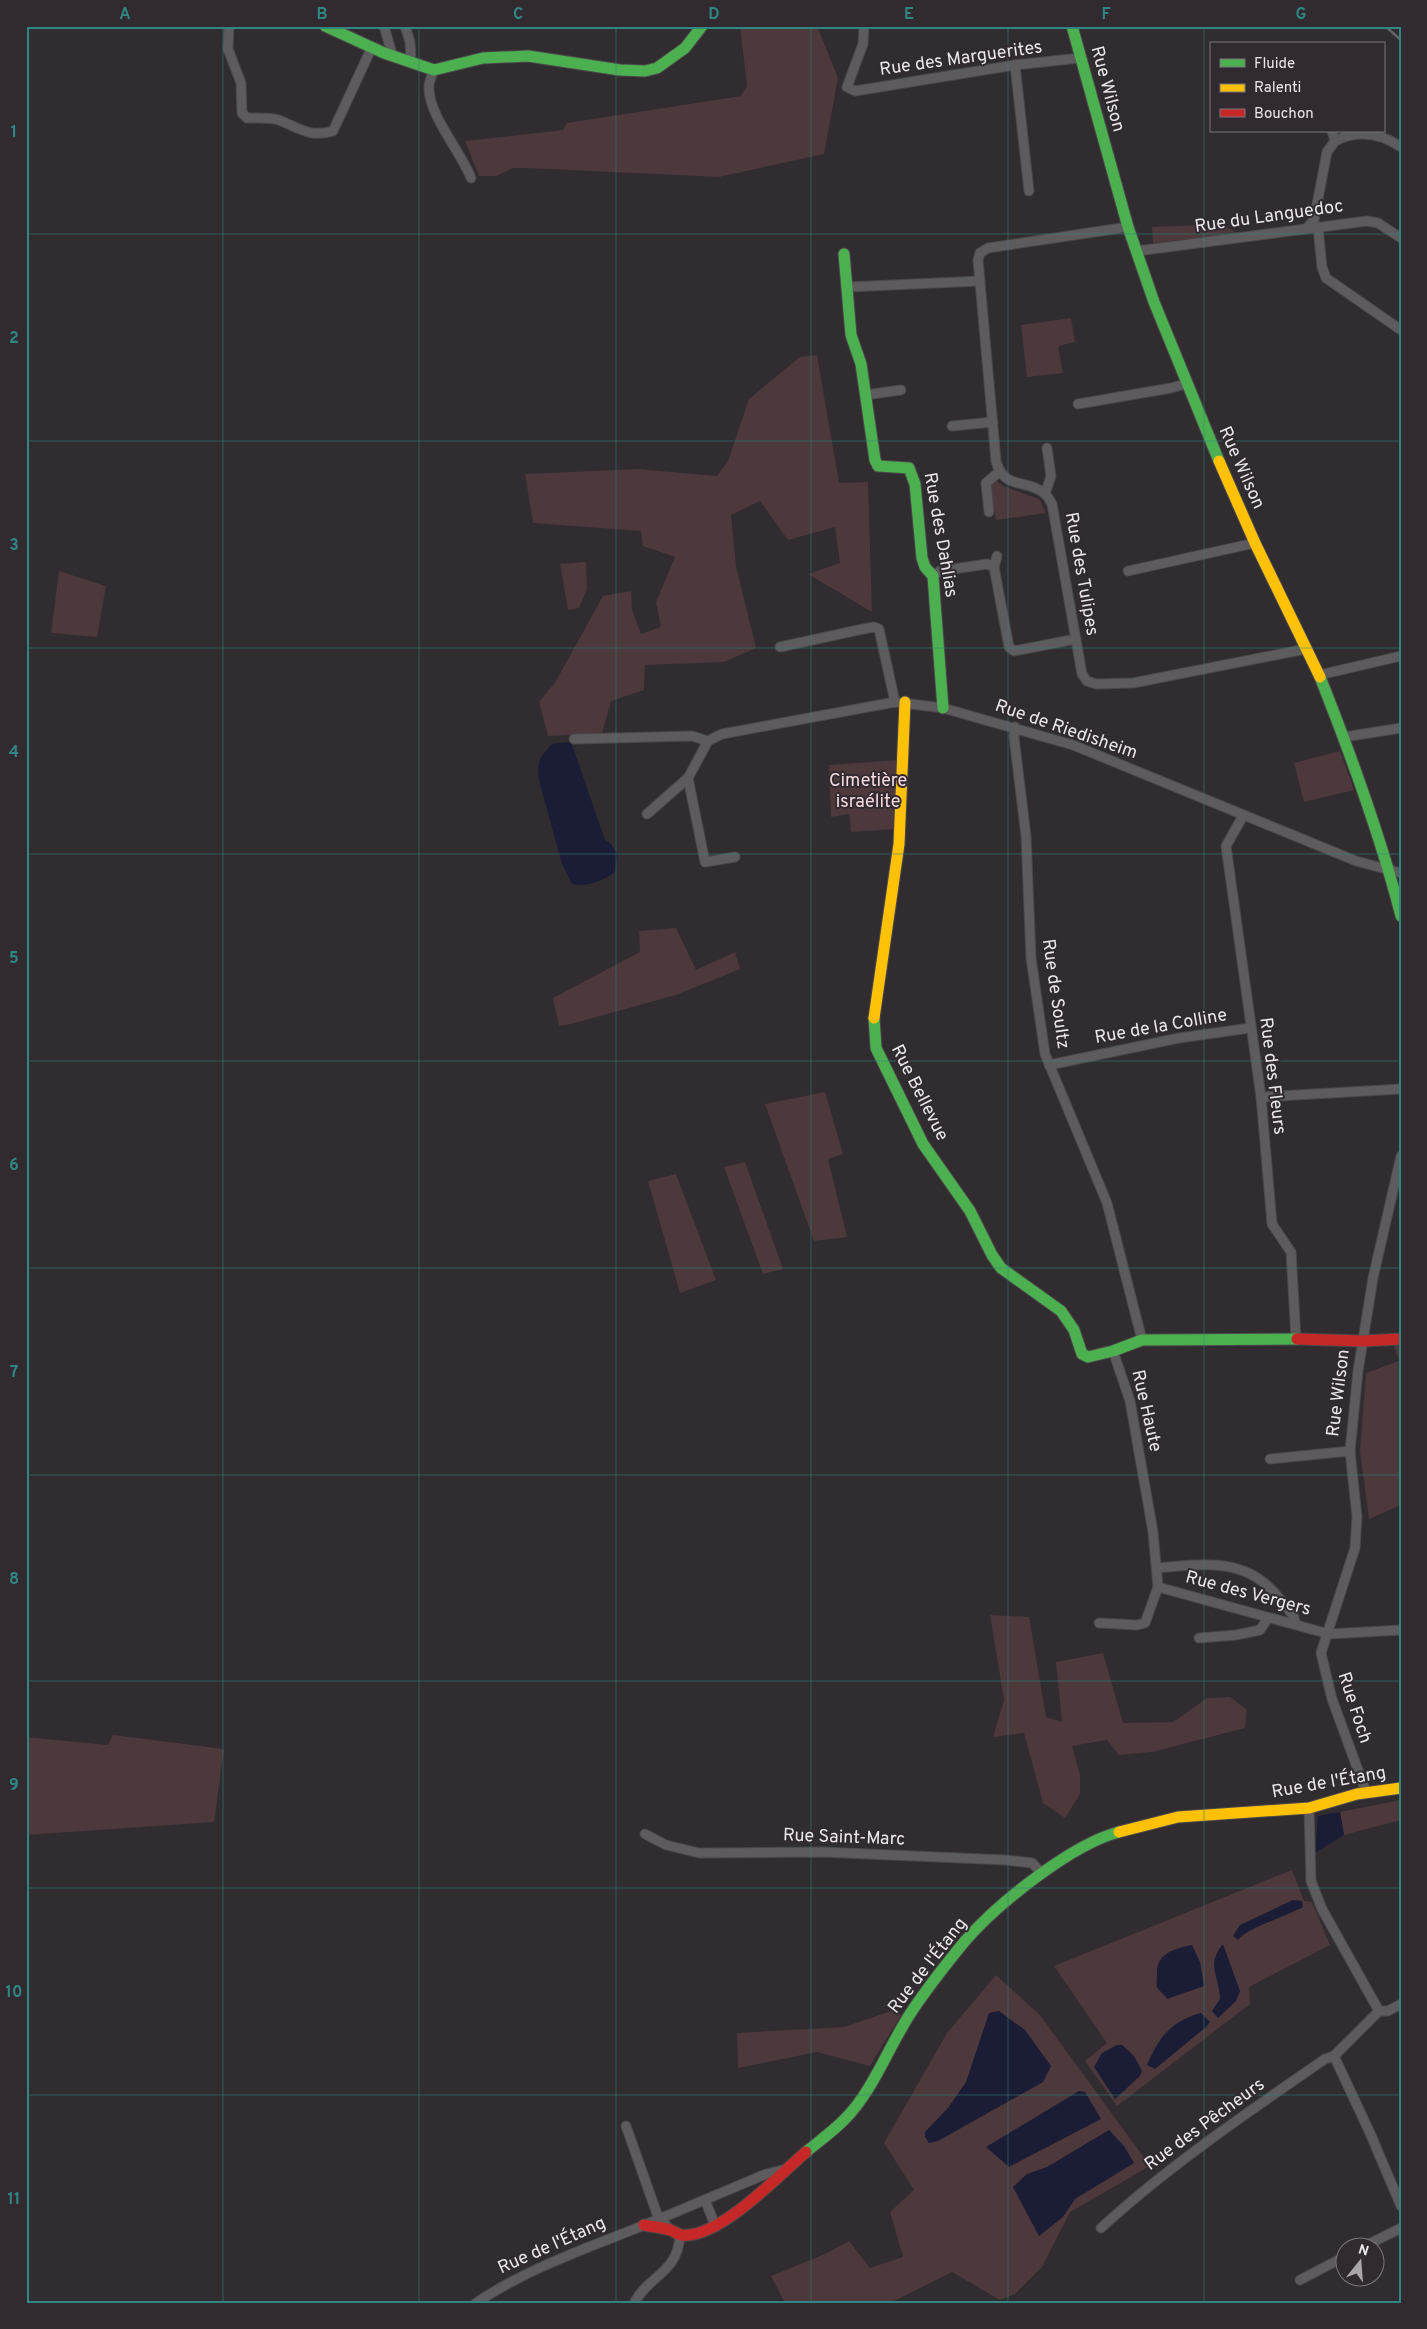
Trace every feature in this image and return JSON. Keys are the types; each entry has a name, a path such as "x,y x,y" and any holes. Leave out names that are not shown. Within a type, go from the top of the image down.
{"street":[{"path":"229,26 228,49 241,83 242,113 247,118 278,120 300,131 325,134 333,132 374,48 386,38"},
{"path":"326,26 374,48 434,70 483,58 528,56 620,70 644,71 657,68 679,53 702,26"},
{"path":"384,26 392,54"},
{"path":"405,26 410,42 411,60"},
{"name":"Rue des Marguerites","path":"864,26 863,44 847,87 855,91 1015,65 1080,58"},
{"name":"Rue Wilson","path":"1072,26 1128,227 1137,252 1186,384 1255,543 1319,675 1344,737 1395,872 1401,916"},
{"path":"1015,65 1029,191"},
{"path":"434,70 428,87 431,101 465,162 471,178"},
{"path":"1332,132 1335,141"},
{"path":"1307,228 1314,220 1327,152 1335,141 1354,135 1378,135 1401,147"},
{"name":"Rue du Languedoc","path":"1137,252 1370,221 1401,238"},
{"path":"990,512 986,483 999,472 996,461 978,260 980,253 988,248 1128,227"},
{"path":"1318,227 1322,268 1326,278 1401,330"},
{"name":"Rue des Dahlias","path":"844,254 851,335 861,364 878,466 904,466 910,468 914,474 916,518 924,566 933,576 932,582 940,647 943,708"},
{"path":"848,287 980,281"},
{"path":"1078,404 1186,384"},
{"path":"865,395 901,390"},
{"path":"952,426 993,422"},
{"path":"1045,494 1051,476 1046,448"},
{"name":"Rue des Tulipes","path":"999,472 1006,479 1045,494 1052,504 1082,674 1087,681 1096,684 1134,683 1306,648"},
{"path":"1128,571 1255,543"},
{"path":"997,556 994,567 1009,648 1014,651 1076,638"},
{"path":"933,576 940,571 987,564 994,567"},
{"path":"780,647 868,628 880,629 900,702"},
{"path":"1319,675 1401,656"},
{"name":"Rue de Riedisheim","path":"708,741 722,734 773,723 900,702 943,708 1015,727 1072,745 1356,861 1395,872"},
{"name":"Rue Bellevue","path":"900,702 899,844 873,1025 876,1048 886,1072 923,1144 970,1211 992,1255 1001,1268 1029,1290 1061,1311 1074,1330 1082,1354 1088,1357 1112,1351"},
{"name":"Rue de Soultz","path":"1015,727 1014,737 1026,836 1031,958 1045,1054 1107,1203 1142,1340"},
{"path":"1344,737 1401,728"},
{"path":"574,739 692,736 708,741 688,778 647,814"},
{"path":"688,778 706,862 735,857"},
{"name":"Rue des Fleurs","path":"1243,816 1226,846 1260,1097 1272,1224 1291,1252 1296,1339"},
{"name":"Rue de la Colline","path":"1049,1066 1179,1038 1250,1028"},
{"path":"1260,1097 1401,1089"},
{"name":"Rue Wilson","path":"1329,1634 1355,1548 1357,1517 1350,1451 1358,1371 1373,1278 1401,1156"},
{"name":"Rue Haute","path":"1099,1623 1136,1625 1145,1622 1158,1587 1153,1532 1130,1401 1112,1351 1142,1340 1341,1339 1363,1341 1401,1339"},
{"path":"1270,1459 1350,1451"},
{"path":"1157,1568 1216,1564 1248,1573 1270,1587 1294,1617 1296,1623"},
{"name":"Rue des Vergers","path":"1158,1587 1268,1618 1296,1623 1329,1634"},
{"path":"1200,1638 1236,1635 1260,1630 1268,1618"},
{"path":"1329,1634 1401,1630"},
{"name":"Rue Foch","path":"1329,1634 1321,1653 1322,1661 1332,1699 1366,1792"},
{"name":"Rue de l'Étang","path":"644,2226 675,2233 697,2233 715,2225 768,2188 786,2169 844,2120 854,2108 912,2011 966,1940 1011,1898 1060,1860 1108,1836 1147,1824 1195,1814 1274,1812 1309,1808 1366,1792 1401,1788"},
{"path":"1309,1808 1311,1881 1334,1932 1379,2011 1388,2011 1401,2004"},
{"name":"Rue Saint-Marc","path":"645,1834 666,1845 699,1853 822,1852 1006,1860 1032,1863 1042,1873"},
{"name":"Rue des Pêcheurs","path":"1101,2228 1133,2199 1224,2131 1325,2059 1334,2056 1379,2011"},
{"path":"1334,2056 1401,2206"},
{"path":"626,2126 656,2214 675,2233 676,2257 669,2268 638,2294 634,2303"},
{"name":"Rue de l'Étang","path":"476,2303 503,2286 560,2257 644,2226 766,2174 786,2169"},
{"path":"705,2200 715,2225"},
{"path":"1384,2236 1401,2228"},
{"path":"1300,2280 1334,2262"}],"green space":[{"path":"740,26 817,26 838,78 824,154 719,177 527,168 513,168 496,176 479,176 465,141 563,130 567,123 741,96 747,86"},
{"path":"1222,224 1237,233 1153,243 1152,227"},
{"path":"1071,318 1075,342 1058,346 1063,373 1027,377 1021,325"},
{"path":"817,355 839,483 868,482 872,612 808,574 840,563 835,527 788,540 760,501 731,515 736,566 756,648 724,662 645,665 644,690 611,701 602,733 548,736 539,702 556,681 603,596 631,591 632,610 641,634 661,627 656,602 675,557 643,546 641,531 533,523 525,474 637,469 717,476 728,461 749,399 800,357"},
{"path":"994,479 1005,487 1039,499 1046,513 996,520 990,486"},
{"path":"586,562 587,589 579,608 568,610 560,564"},
{"path":"59,571 106,586 97,637 51,633"},
{"path":"1340,751 1354,790 1304,802 1294,763"},
{"name":"Cimetière israélite","path":"899,760 896,829 851,832 849,814 831,817 829,765"},
{"path":"676,928 696,970 735,952 740,969 676,995 559,1026 553,998 640,952 639,931"},
{"path":"825,1092 843,1154 828,1159 847,1237 814,1241 765,1104"},
{"path":"745,1162 783,1269 763,1274 724,1167"},
{"path":"676,1174 716,1280 680,1293 648,1181"},
{"path":"1401,1345 1401,1508 1399,1506 1369,1519 1360,1451 1366,1373 1399,1361 1394,1346"},
{"path":"990,1615 1029,1617 1046,1717 1062,1722 1056,1662 1103,1653 1123,1723 1173,1722 1207,1698 1230,1697 1247,1710 1245,1728 1152,1752 1119,1755 1107,1740 1072,1746 1080,1775 1080,1794 1065,1818 1043,1803 1024,1733 993,1737 1004,1700"},
{"path":"113,1735 224,1749 214,1822 26,1835 26,1737 108,1745"},
{"path":"1401,1800 1401,1820 1344,1835 1340,1812"},
{"path":"1292,1870 1304,1901 1312,1902 1330,1945 1249,1987 1250,2004 1117,2106 1085,2061 1107,2043 1054,1966"},
{"path":"996,1975 1040,2015 1150,2166 1070,2212 1042,2267 1015,2294 1000,2300 952,2272 890,2303 785,2303 771,2276 825,2254 849,2241 870,2268 903,2257 890,2212 914,2190 884,2143 947,2033"},
{"path":"894,2010 901,2015 870,2066 817,2052 738,2068 737,2033 844,2027"}],"water":[{"path":"571,742 605,840 610,843 618,854 615,872 606,878 583,885 572,884 562,864 539,780 538,768 544,753 552,744"},
{"path":"1340,1812 1344,1835 1315,1853 1318,1816"},
{"path":"1293,1900 1302,1901 1303,1907 1249,1931 1238,1940 1233,1936 1240,1925"},
{"path":"1223,1944 1240,1991 1236,2001 1218,2018 1212,2011 1220,1999 1214,1965 1218,1951"},
{"path":"1192,1945 1200,1962 1204,1986 1167,1999 1157,1986 1157,1968 1167,1953"},
{"path":"999,2011 1025,2030 1051,2066 1043,2082 938,2141 929,2143 925,2137 925,2132 948,2108 966,2082 989,2013"},
{"path":"1201,2013 1210,2022 1206,2027 1155,2069 1147,2065 1156,2046 1167,2031 1191,2016"},
{"path":"1117,2045 1122,2045 1134,2056 1142,2071 1140,2076 1115,2099 1094,2067 1102,2053"},
{"path":"1079,2091 1085,2092 1101,2119 1009,2167 986,2147"},
{"path":"1109,2130 1124,2146 1134,2163 1075,2199 1063,2217 1039,2236 1013,2187 1027,2174 1047,2167"}],"railway":[{"path":"1385,26 1401,40"}],"traffic: fast":[{"path":"325,26 384,53 434,70 483,58 528,56 620,70 645,71 657,68 685,48 702,26"},
{"path":"1072,26 1128,227 1154,302 1219,461"},
{"path":"844,254 851,335 861,364 875,460 878,466 909,468 915,484 922,558 925,567 933,576 943,708"},
{"path":"1320,677 1364,795 1384,855 1401,916"},
{"path":"874,1018 876,1048 923,1144 970,1211 992,1255 1001,1268 1061,1311 1074,1330 1082,1354 1088,1357 1113,1351 1142,1340 1297,1339"},
{"path":"806,2152 855,2108 873,2081 918,2002 951,1958 979,1926 1015,1893 1058,1862 1100,1839 1119,1832"}],"traffic: slow":[{"path":"1219,461 1255,543 1320,677"},
{"path":"874,1018 899,844 905,702"},
{"path":"1119,1832 1178,1817 1309,1808 1357,1794 1401,1788"}],"traffic: jam":[{"path":"1297,1339 1363,1341 1401,1339"},
{"path":"644,2225 671,2230 681,2235 696,2234 712,2227 730,2217 747,2204 806,2152"}]}
